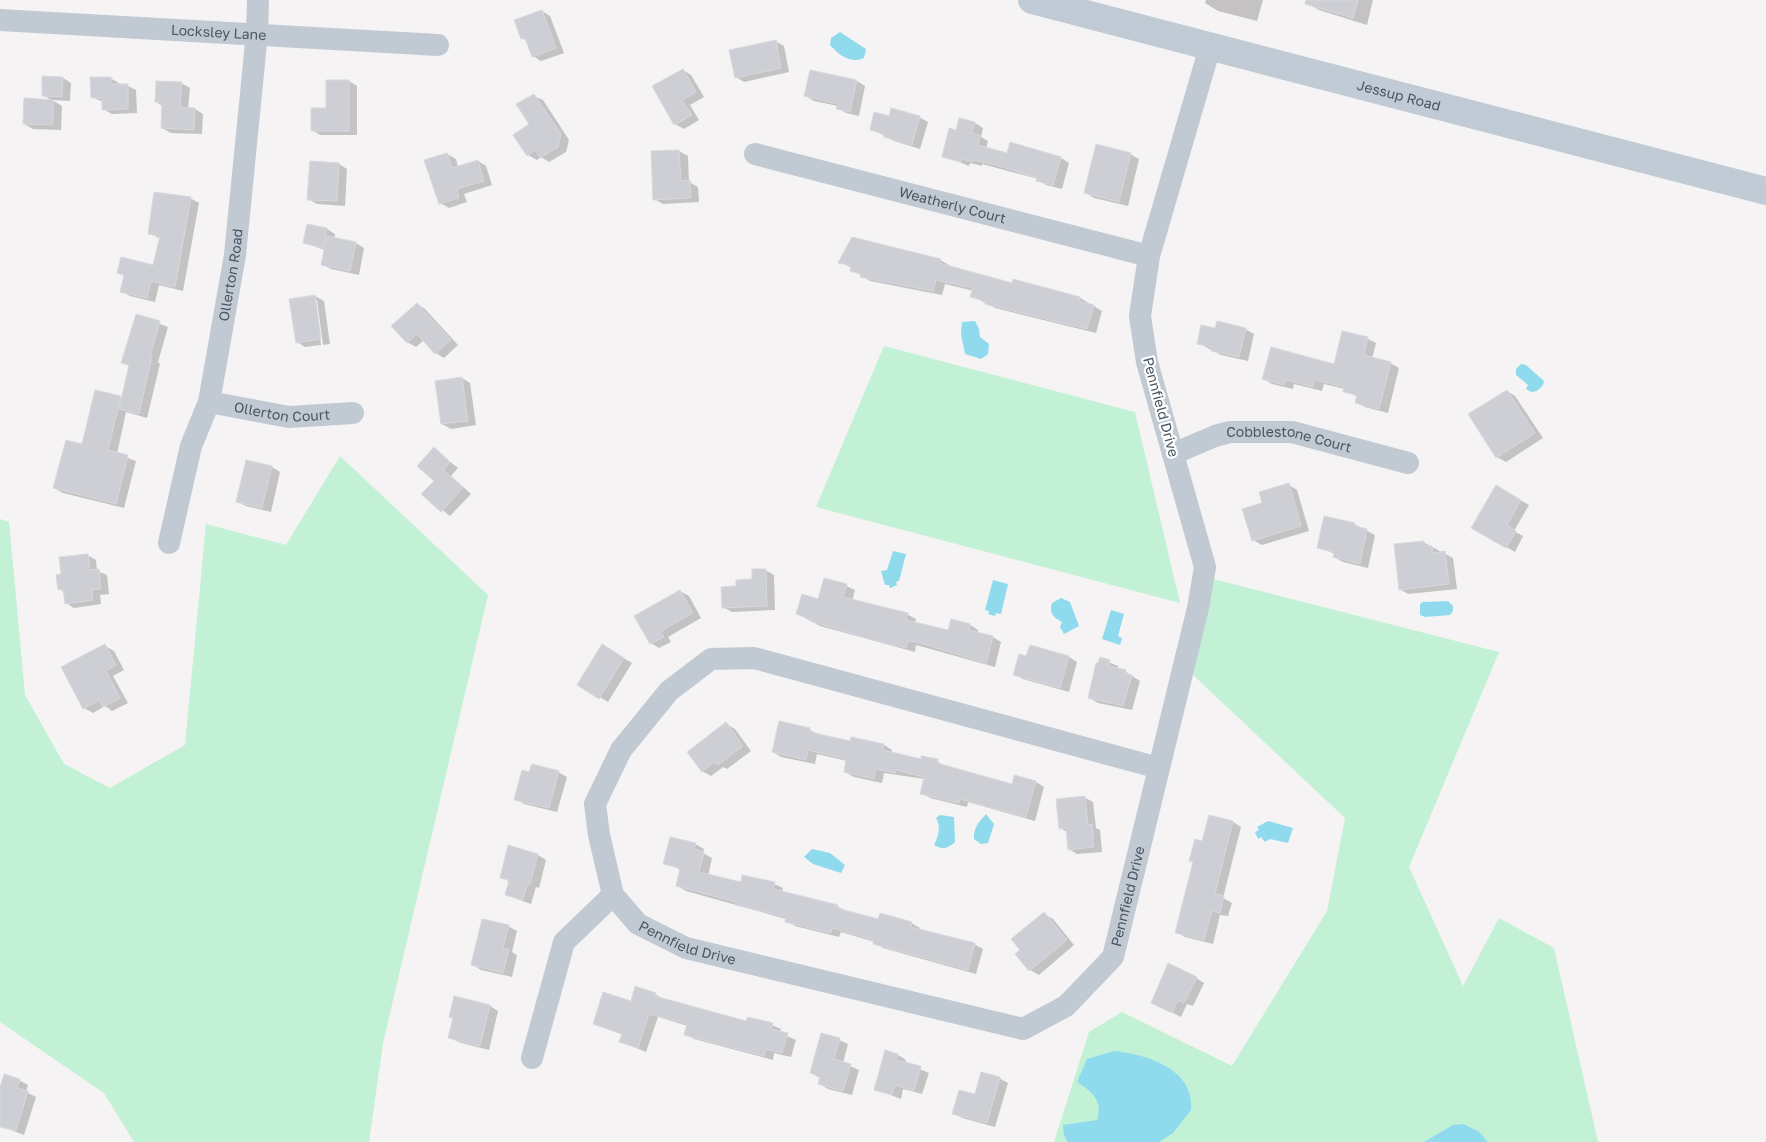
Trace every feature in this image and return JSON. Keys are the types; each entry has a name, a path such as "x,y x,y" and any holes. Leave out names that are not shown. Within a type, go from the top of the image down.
{"street":[{"name":"Ollerton Road","path":"168,543 191,446 210,402 235,255 257,33 258,0"},
{"name":"Jessup Road","path":"1032,0 1766,191"},
{"name":"Locksley Lane","path":"0,20 257,33 438,45"},
{"name":"Pennfield Drive","path":"1159,768 754,658 711,659 669,691 620,750 595,804 599,835 613,895 638,924 686,948 1023,1028 1066,1006 1113,956 1159,768 1198,608 1205,567 1147,362 1140,316 1149,256 1210,47"},
{"name":"Weatherly Court","path":"755,154 1149,256"},
{"name":"Ollerton Court","path":"210,402 289,417 354,413"},
{"name":"Cobblestone Court","path":"1173,454 1215,436 1230,432 1292,432 1408,463"},
{"path":"532,1058 564,942 613,895"}],"green space":[{"path":"884,346 1135,412 1180,603 816,507"},
{"path":"340,456 488,595 383,1043 369,1142 134,1142 104,1093 0,1022 0,519 9,522 25,695 64,764 110,788 185,745 206,524 286,545"},
{"path":"1209,578 1499,652 1409,867 1463,986 1499,918 1554,948 1598,1142 1054,1142 1089,1032 1122,1012 1232,1066 1327,911 1345,818 1193,675"}],"water":[{"path":"840,32 866,49 864,58 854,60 845,58 830,45 831,38"},
{"path":"975,321 980,337 989,344 988,354 981,359 965,354 961,334 962,322"},
{"path":"1521,364 1526,365 1544,381 1537,391 1531,392 1526,389 1528,385 1516,375 1516,369"},
{"path":"893,551 906,554 899,581 896,582 897,585 890,588 889,585 885,585 881,571 887,570"},
{"path":"993,580 1008,584 1001,614 996,613 995,616 988,614 989,611 985,610"},
{"path":"1061,598 1070,602 1079,626 1064,634 1060,627 1062,622 1051,613 1052,603"},
{"path":"1448,601 1453,606 1453,611 1450,615 1425,617 1420,615 1420,604 1423,602"},
{"path":"1111,610 1124,614 1118,636 1122,638 1120,645 1102,639"},
{"path":"986,814 994,824 988,843 981,844 974,839 974,832"},
{"path":"940,815 954,817 955,842 945,848 934,845 939,831 936,818"},
{"path":"1268,821 1293,828 1288,843 1270,839 1265,842 1261,837 1258,839 1255,832 1259,830 1257,827"},
{"path":"812,849 830,853 845,865 841,873 813,864 804,857"},
{"path":"1114,1051 1153,1060 1177,1074 1185,1084 1190,1096 1191,1110 1173,1133 1159,1142 1068,1142 1064,1135 1063,1125 1097,1120 1099,1113 1098,1102 1092,1093 1077,1082 1087,1059"},
{"path":"1463,1124 1478,1131 1488,1142 1424,1142 1453,1125"}],"building":[{"path":"1306,0 1358,0 1353,18 1305,4"},
{"path":"542,10 556,48 532,57 525,38 521,39 514,20"},
{"path":"776,40 781,68 735,78 729,50"},
{"path":"683,69 696,92 682,100 692,115 674,125 652,86"},
{"path":"810,70 857,80 850,112 836,109 838,104 804,96"},
{"path":"42,76 63,77 62,97 42,96"},
{"path":"90,77 111,77 111,84 128,84 128,109 102,110 102,98 91,98"},
{"path":"326,80 349,80 349,131 311,131 311,108 326,108"},
{"path":"156,81 182,82 180,107 195,108 194,130 161,128 162,102 155,102"},
{"path":"534,94 561,134 558,147 540,158 535,150 527,156 513,135 529,124 516,104"},
{"path":"24,98 53,100 53,125 23,124"},
{"path":"891,108 920,116 912,145 884,137 884,134 870,130 874,112 889,116"},
{"path":"959,118 975,122 972,133 980,135 978,145 1007,153 1010,142 1061,157 1053,185 1036,181 1037,178 1003,167 974,160 973,162 961,159 961,162 942,157 949,128 956,130"},
{"path":"1096,144 1131,153 1119,202 1084,193"},
{"path":"679,150 681,181 690,180 691,198 653,200 651,151"},
{"path":"447,153 452,168 478,160 484,181 457,189 459,198 439,204 424,160"},
{"path":"310,161 339,163 337,201 307,200"},
{"path":"154,192 191,197 175,287 151,281 147,298 120,292 124,275 117,273 121,257 153,265 160,236 148,234"},
{"path":"307,224 327,228 323,248 303,243"},
{"path":"327,236 356,242 350,271 321,265"},
{"path":"852,237 941,259 939,263 1012,283 1013,279 1080,297 1079,301 1094,305 1087,329 985,304 986,301 970,297 973,288 936,280 933,291 860,277 861,274 850,271 851,265 838,263"},
{"path":"315,295 321,339 296,343 289,299"},
{"path":"417,303 451,340 435,354 417,334 407,343 391,326"},
{"path":"136,314 160,321 150,357 152,357 139,414 119,409 129,365 121,363"},
{"path":"1217,321 1246,328 1239,357 1211,351 1212,347 1197,344 1201,325 1215,328"},
{"path":"1342,331 1368,337 1364,355 1391,362 1379,409 1355,403 1357,395 1343,392 1344,387 1315,380 1313,387 1286,380 1284,385 1262,379 1271,347 1334,364"},
{"path":"462,377 468,421 441,424 435,381"},
{"path":"95,390 121,396 108,450 128,455 116,504 53,488 66,440 82,444"},
{"path":"1507,390 1535,433 1496,458 1468,414"},
{"path":"434,447 450,462 443,470 463,488 441,512 421,494 434,481 417,466"},
{"path":"246,460 272,466 262,508 236,502"},
{"path":"1289,483 1301,526 1252,541 1242,509 1262,503 1259,492"},
{"path":"1496,485 1521,500 1507,525 1516,531 1506,548 1471,528"},
{"path":"1324,516 1355,523 1354,526 1367,529 1360,564 1333,557 1334,552 1317,548"},
{"path":"1424,541 1424,546 1432,546 1433,553 1445,551 1449,584 1399,590 1394,544"},
{"path":"88,554 90,570 99,569 101,589 92,590 93,600 65,604 63,589 58,590 56,575 61,574 59,557"},
{"path":"752,569 766,569 767,606 722,608 721,587 736,586 736,580 752,579"},
{"path":"824,578 847,584 843,597 908,613 906,620 948,630 951,619 970,624 969,630 993,636 986,663 917,642 908,641 906,648 867,638 810,621 811,619 796,614 802,594 818,599"},
{"path":"680,590 693,613 660,632 664,637 650,644 634,616"},
{"path":"105,644 116,665 106,671 120,698 103,707 99,700 83,709 61,667"},
{"path":"602,644 624,658 599,699 577,685"},
{"path":"1030,645 1069,656 1060,688 1013,675 1019,654 1026,656"},
{"path":"1100,657 1110,660 1109,666 1126,670 1125,674 1132,675 1123,706 1088,698 1096,663 1098,663"},
{"path":"779,721 810,728 810,732 850,741 851,737 884,744 883,750 921,759 921,756 938,759 937,763 1012,784 1014,775 1036,781 1026,817 960,799 959,803 920,794 924,777 896,770 895,773 876,769 874,779 844,772 846,759 808,750 806,760 772,752"},
{"path":"726,722 743,746 718,765 715,762 702,772 687,752"},
{"path":"532,764 559,771 549,808 514,800 522,770 529,772"},
{"path":"1085,796 1088,825 1092,824 1094,847 1068,850 1066,828 1059,829 1056,799"},
{"path":"1209,815 1233,821 1215,894 1224,896 1220,913 1212,911 1204,940 1175,933 1193,862 1189,861 1195,839 1202,841"},
{"path":"670,837 696,843 694,849 704,852 699,872 741,882 742,875 775,882 773,889 838,905 837,908 878,919 880,913 912,922 911,927 975,943 968,970 873,944 874,940 832,928 831,933 785,922 786,917 735,905 736,902 676,886 680,868 663,864"},
{"path":"508,845 538,854 530,884 527,884 523,900 505,895 509,880 500,878"},
{"path":"1044,912 1067,940 1029,971 1015,954 1020,950 1011,939"},
{"path":"482,919 509,925 503,948 509,949 503,973 471,965"},
{"path":"1168,963 1197,977 1184,1003 1178,1000 1172,1013 1151,1003"},
{"path":"635,986 656,993 655,996 746,1021 748,1017 773,1023 771,1029 788,1033 782,1053 766,1049 764,1056 684,1035 687,1024 649,1014 638,1048 619,1042 622,1034 593,1024 603,992 631,1001"},
{"path":"454,996 490,1005 480,1046 448,1038 453,1018 449,1017"},
{"path":"821,1033 840,1038 834,1059 851,1064 843,1091 818,1084 820,1076 810,1073"},
{"path":"885,1050 898,1054 896,1060 921,1066 914,1091 895,1085 892,1095 874,1090"},
{"path":"981,1072 1000,1077 987,1123 952,1114 959,1090 975,1094"},
{"path":"4,1074 20,1079 17,1088 28,1091 16,1131 0,1127 0,1088"}]}
